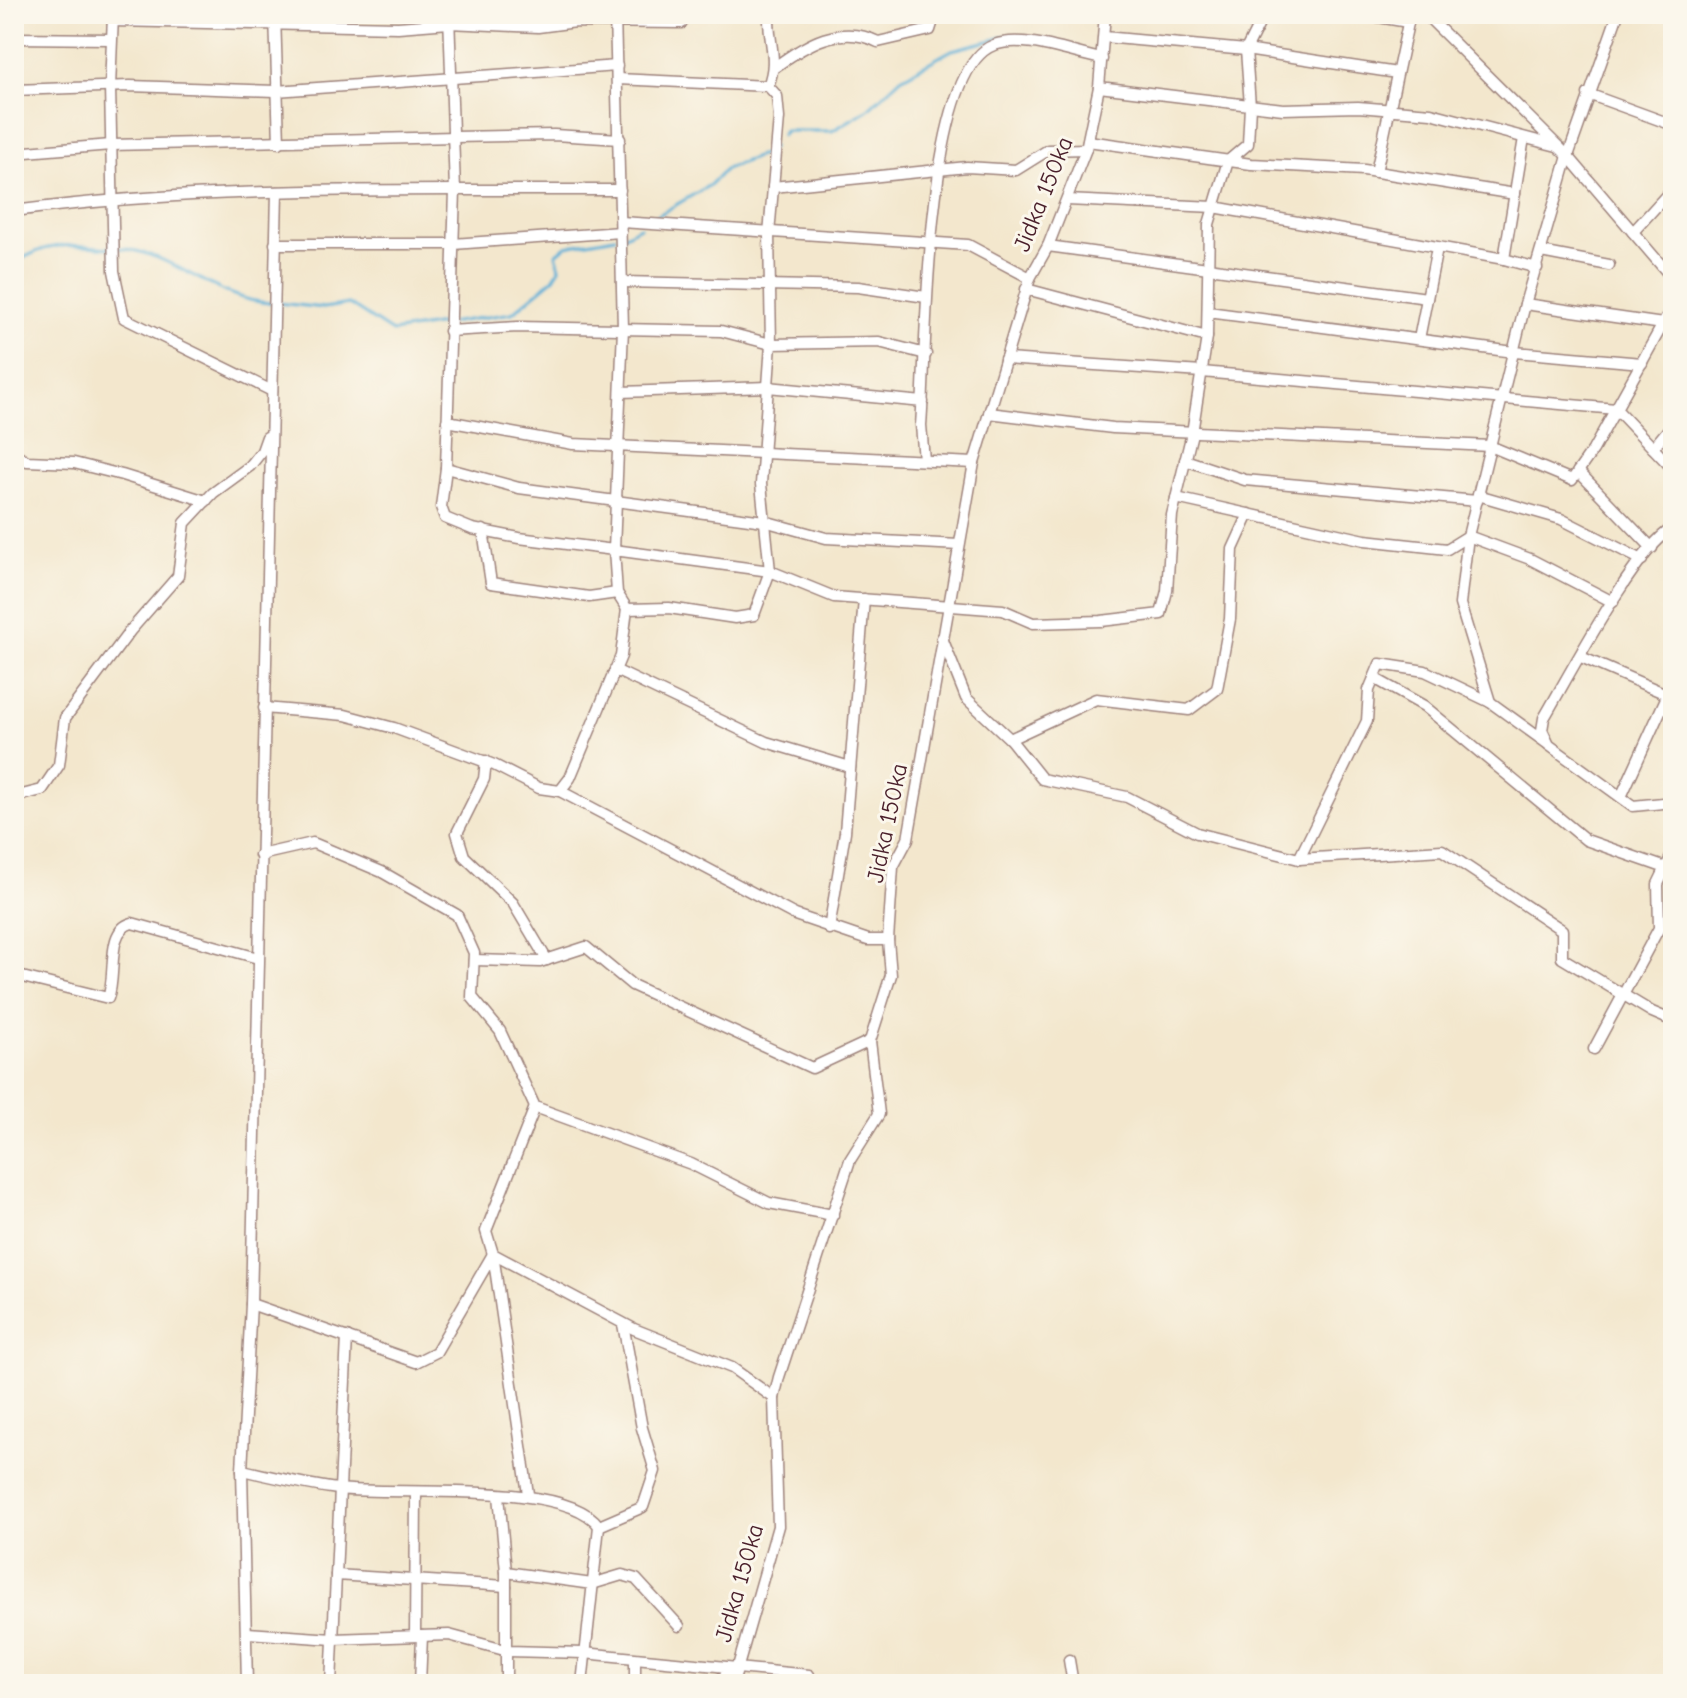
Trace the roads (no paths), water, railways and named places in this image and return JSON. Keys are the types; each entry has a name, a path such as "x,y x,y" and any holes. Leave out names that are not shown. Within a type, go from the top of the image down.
{"street":[{"path":"768,86 775,67 768,33 769,14"},
{"path":"775,67 807,44 846,34 862,34 878,42 930,30 935,14"},
{"name":"Jidka 150ka","path":"733,1684 735,1667 778,1526 774,1398 852,1155 879,1114 870,1041 891,975 888,940 893,867 908,839 974,463 1026,289 1048,246 1087,145 1099,87 1105,14"},
{"path":"449,18 455,191 446,468 441,507 445,518 483,530 770,571 834,597 1003,610 1033,623 1101,621 1161,614 1167,591 1176,498 1192,433 1207,337 1209,224 1228,161 1248,144 1250,106 1246,50 1264,14"},
{"path":"1361,14 1409,18 1376,172"},
{"path":"1425,14 1568,156 1673,279"},
{"path":"1490,702 1460,604 1468,536 1525,304 1568,156 1618,14"},
{"path":"272,391 124,318 114,271 110,87 113,17 275,19 398,27 449,18 538,27 616,19 682,23"},
{"path":"275,19 279,143"},
{"path":"560,791 570,778 621,656 627,609 617,593 614,550 623,328 616,19"},
{"path":"1104,37 1246,50 1397,73"},
{"path":"14,38 110,39"},
{"path":"924,460 926,297 932,209 964,73 980,53 1010,42 1102,59"},
{"path":"14,90 110,87 276,91 617,66"},
{"path":"617,79 768,86 777,96 779,118 769,234 771,344 762,453 764,521 770,571 754,615 735,618 669,608 627,609"},
{"path":"1099,87 1250,106 1431,113 1557,146"},
{"path":"1588,94 1673,125"},
{"path":"14,153 111,145 455,137 554,135 620,139"},
{"path":"1504,259 1524,138"},
{"path":"773,187 967,167 1016,170 1048,150 1087,145 1228,161 1376,172 1515,194"},
{"path":"1673,167 1673,174"},
{"path":"1633,232 1673,188"},
{"path":"14,211 112,198 277,192 620,190"},
{"path":"247,1684 242,1470 251,1304 277,192"},
{"path":"1067,200 1214,207 1504,259 1537,268"},
{"path":"275,244 453,244 621,227 968,245 1030,278"},
{"path":"1048,246 1427,298"},
{"path":"1419,339 1437,248"},
{"path":"1541,252 1609,265"},
{"path":"622,282 858,287 926,297"},
{"path":"1026,289 1207,337"},
{"path":"1525,304 1663,324"},
{"path":"989,413 1113,428 1490,446 1572,480 1616,409 1673,306"},
{"path":"1208,312 1514,352 1642,363"},
{"path":"449,331 518,327 721,331 771,344 879,342 926,354"},
{"path":"1005,359 1202,372 1616,409 1673,469"},
{"path":"621,392 768,387 923,402"},
{"path":"447,421 573,444 974,463"},
{"path":"14,797 42,790 59,765 65,718 130,631 178,576 185,523 206,501 250,466 262,451 271,423"},
{"path":"1653,448 1673,424"},
{"path":"14,453 27,461 74,463 98,469 206,501"},
{"path":"1185,460 1245,480 1477,498 1561,519 1642,560"},
{"path":"446,468 519,488 764,521 826,538 959,545"},
{"path":"1578,471 1652,548"},
{"path":"1176,498 1365,540 1447,549 1468,536"},
{"path":"1010,739 1096,699 1189,710 1217,689 1230,619 1233,549 1249,514"},
{"path":"1549,745 1542,730 1544,718 1613,602 1662,534 1673,528"},
{"path":"483,530 491,583 589,597 617,593"},
{"path":"1468,536 1530,559 1613,602"},
{"path":"829,929 845,832 864,599"},
{"path":"942,637 966,698 1010,739 1042,779 1127,797 1197,833 1299,859 1442,850 1562,930 1562,958 1621,995 1673,1021"},
{"path":"1581,657 1671,696"},
{"path":"1299,859 1367,721 1374,678 1380,664 1425,671 1490,702 1633,806 1673,802"},
{"path":"615,670 766,742 850,767"},
{"path":"1374,678 1424,706 1586,840 1666,868"},
{"path":"1621,797 1671,696 1673,683"},
{"path":"264,708 345,715 394,728 486,761 539,788 560,791 729,881 829,929 868,940 888,940"},
{"path":"486,761 484,779 457,833 464,856 513,903 547,960"},
{"path":"260,855 313,843 382,872 457,915 474,953 472,997 500,1031 535,1107 691,1164 769,1203 833,1215"},
{"path":"1594,1049 1659,928 1658,884 1673,853"},
{"path":"14,975 108,998 113,986 116,933 123,925 132,923 258,958"},
{"path":"474,960 547,960 586,947 632,985 812,1068 870,1041"},
{"path":"528,1494 493,1254 486,1231 535,1107"},
{"path":"251,1304 416,1362 436,1352 493,1254"},
{"path":"493,1254 623,1324 732,1368 774,1398"},
{"path":"599,1526 643,1507 655,1471 642,1428 623,1324"},
{"path":"331,1684 347,1337"},
{"path":"242,1470 338,1489 528,1494 583,1510 599,1526"},
{"path":"416,1493 415,1579 420,1684"},
{"path":"499,1495 506,1572 506,1684"},
{"path":"582,1684 599,1526"},
{"path":"506,1572 592,1584 622,1575 636,1579 679,1626"},
{"path":"336,1575 506,1586"},
{"path":"248,1633 333,1639 462,1637 508,1651 584,1653 809,1675 808,1684"},
{"path":"635,1659 635,1684"},
{"path":"1069,1660 1073,1684"},
{"path":"715,1684 735,1667"}],"waterway":[{"path":"782,135 784,131 832,131 867,110 901,78 952,50 1008,36"},
{"path":"650,220 710,185 725,169 764,154 772,147"},
{"path":"623,236 640,227"},
{"path":"278,303 324,308 349,304 392,332 512,313 553,279 560,268 556,254 566,246 615,237"},
{"path":"14,264 37,251 60,246 111,248"},
{"path":"118,248 158,258 231,294 271,303"}]}
